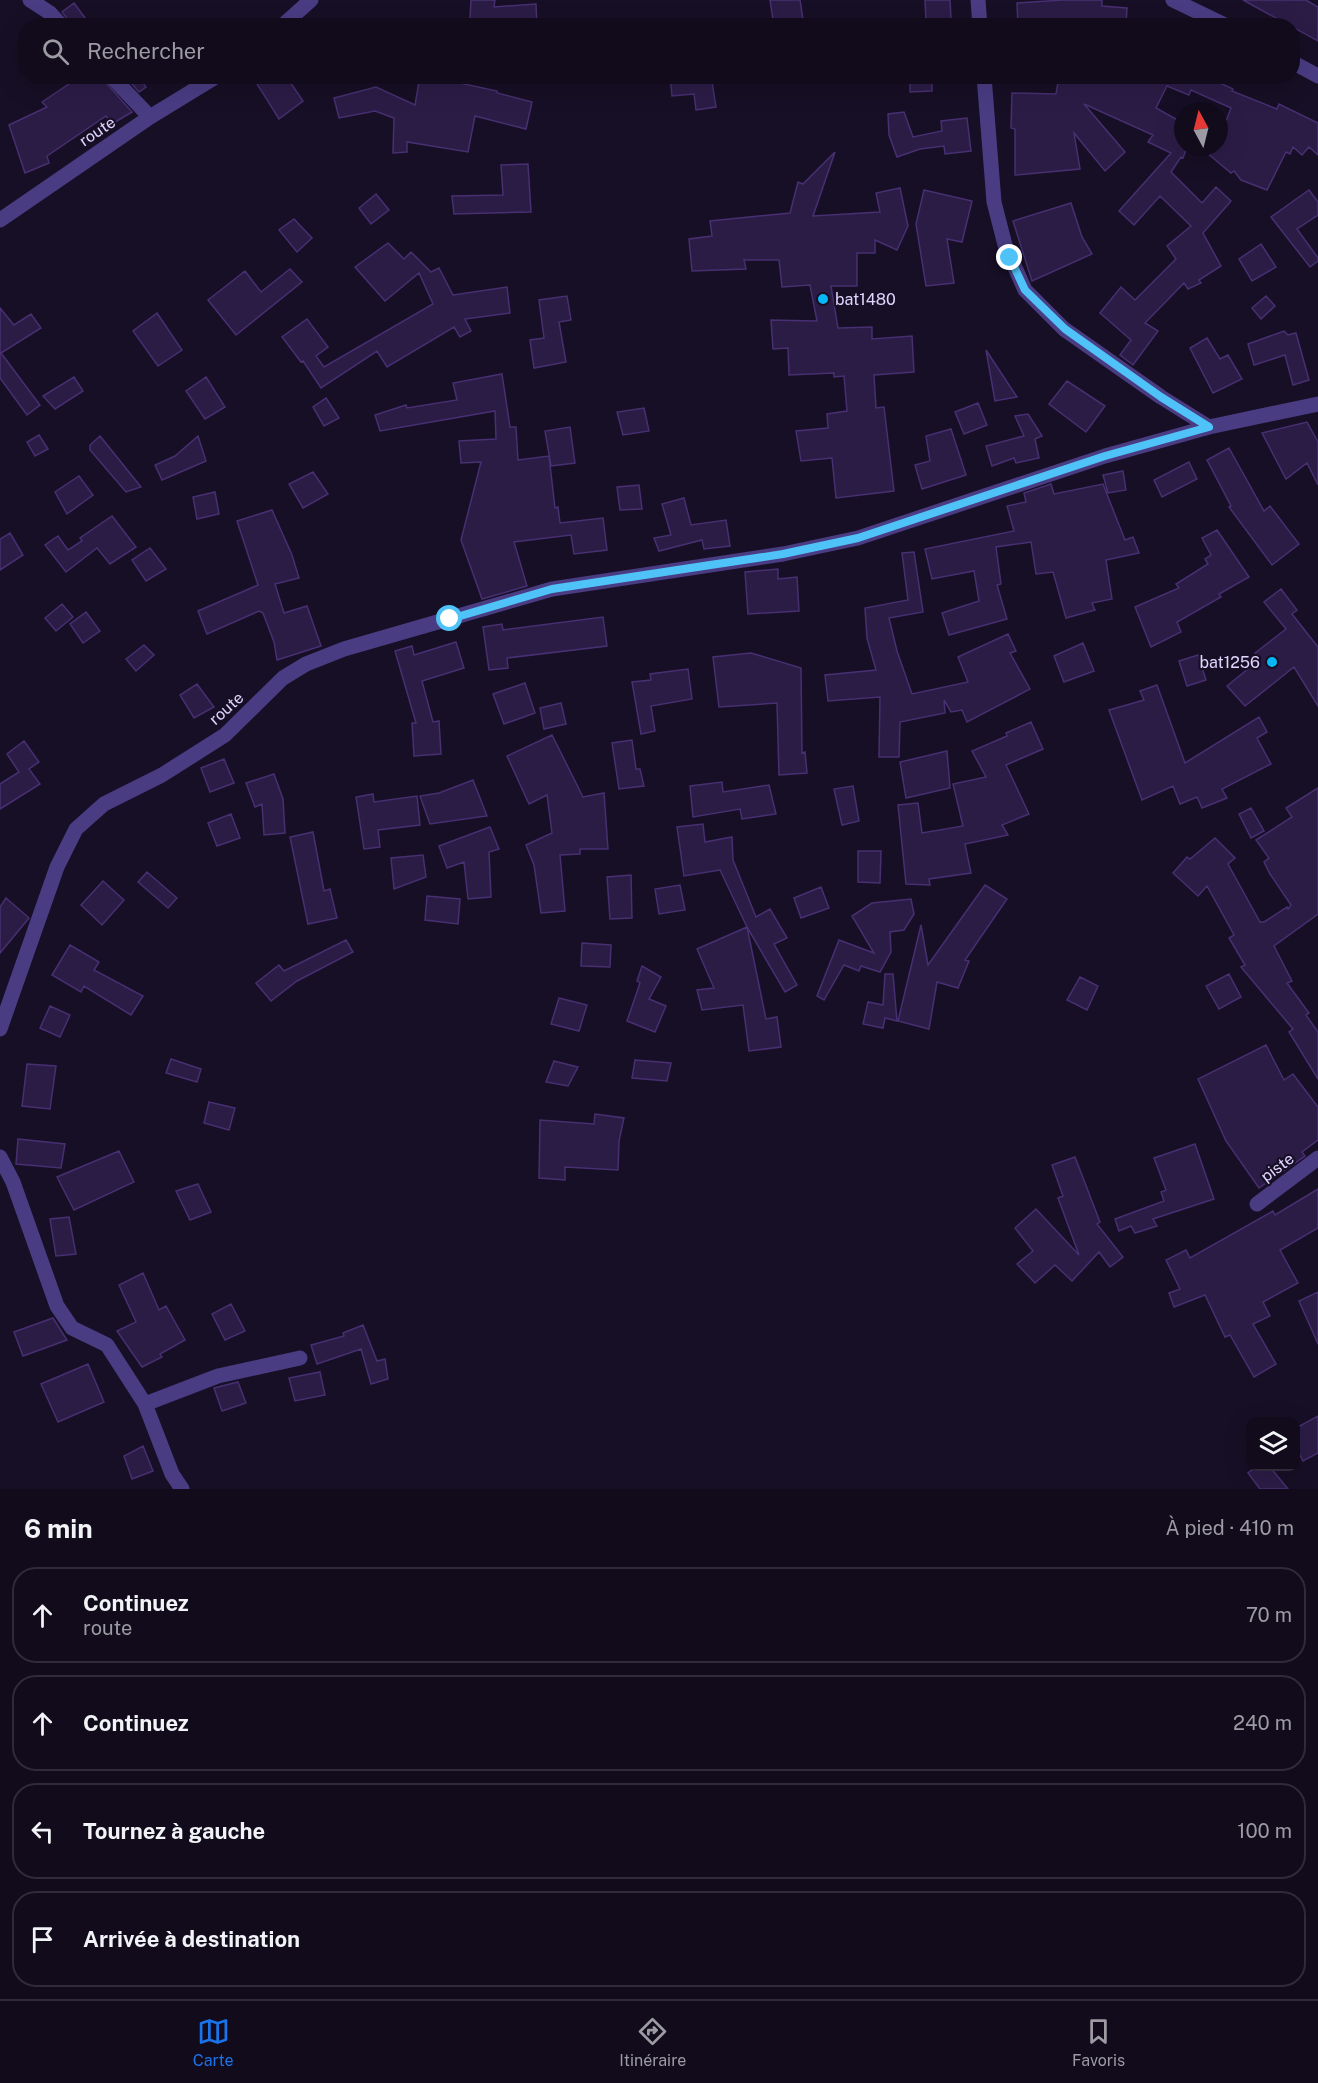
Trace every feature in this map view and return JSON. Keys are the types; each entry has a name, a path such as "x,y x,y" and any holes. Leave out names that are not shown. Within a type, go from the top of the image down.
{"street":[{"path":"30,0 55,18"},
{"path":"291,18 311,0"},
{"path":"978,0 979,18"},
{"path":"1173,0 1210,18"},
{"path":"1300,66 1318,76"},
{"path":"119,84 150,117"},
{"name":"route","path":"0,220 150,117 204,84"},
{"path":"985,84 994,202 1005,245 1025,290 1065,329 1161,397 1209,427"},
{"name":"route","path":"0,1029 57,867 76,829 98,809 162,775 225,735 284,678 306,664 344,649 522,598 615,578 783,554 858,538 1105,456 1209,427 1318,404"},
{"path":"0,1157 13,1182 57,1306 72,1328 107,1345 145,1404 172,1474 182,1489"},
{"name":"piste","path":"1257,1204 1318,1158"},
{"path":"145,1404 218,1376 300,1358"}],"building":[{"path":"471,0 495,0 494,7 536,4 537,18 470,18"},
{"path":"770,0 800,0 803,18 773,18"},
{"path":"925,0 950,0 951,18 926,18"},
{"path":"1102,0 1102,6 1127,8 1126,18 1018,18 1017,3"},
{"path":"1243,0 1306,0 1318,7 1318,41 1300,31 1300,18 1276,18"},
{"path":"74,3 85,18 67,18 62,12"},
{"path":"69,84 107,84 132,112 112,124 106,116 47,156 49,163 25,173 9,125 47,107 42,102"},
{"path":"132,84 144,84 146,87 139,92"},
{"path":"257,84 291,84 303,101 279,119"},
{"path":"419,84 464,84 532,102 526,129 475,116 468,152 407,142 407,152 393,153 394,118 375,111 339,118 334,98 376,87 415,105"},
{"path":"671,84 712,84 716,107 696,110 694,94 672,96"},
{"path":"910,84 932,84 932,91 910,92"},
{"path":"1058,84 1222,84 1233,89 1232,91 1277,109 1279,104 1318,123 1318,155 1309,147 1302,155 1293,147 1290,154 1286,152 1267,190 1241,180 1234,171 1231,173 1211,156 1228,156 1228,116 1231,108 1228,107 1228,102 1218,102 1191,90 1189,95 1167,86 1156,108 1174,118 1174,156 1184,156 1171,172 1202,203 1216,187 1231,201 1203,233 1221,266 1199,280 1201,283 1188,289 1184,283 1145,323 1158,331 1133,365 1120,355 1131,340 1100,313 1121,287 1135,300 1176,259 1167,246 1191,226 1160,196 1134,225 1119,211 1171,153 1148,142 1153,135 1084,104 1125,152 1105,171 1074,133 1080,169 1015,175 1015,129 1011,128 1012,93 1056,94"},
{"path":"904,112 913,137 942,131 941,121 967,118 971,151 945,154 944,146 920,149 897,157 889,135 888,114"},
{"path":"835,152 813,216 880,212 876,193 900,188 908,226 897,250 875,240 875,253 857,253 857,286 831,286 838,328 872,327 872,339 912,336 914,372 874,375 876,408 884,407 894,491 836,498 832,458 801,461 796,431 828,428 827,414 847,411 844,376 834,377 834,373 789,375 788,348 773,349 771,320 817,321 810,285 782,287 779,260 744,260 746,269 692,271 689,239 712,236 710,221 790,213 798,182 803,184"},
{"path":"528,164 531,212 454,214 452,196 503,195 501,165"},
{"path":"924,190 972,201 962,242 947,239 954,283 926,286 916,224"},
{"path":"1309,190 1318,202 1318,215 1297,229 1318,258 1318,261 1310,267 1271,217"},
{"path":"376,194 389,210 371,224 359,208"},
{"path":"1071,203 1082,237 1092,254 1032,281 1013,221"},
{"path":"294,219 312,238 297,252 279,230"},
{"path":"388,243 404,259 411,252 431,272 439,268 453,295 507,287 510,313 465,319 471,331 460,337 454,327 387,367 377,351 321,388 303,361 301,362 282,337 307,319 328,347 316,356 324,367 433,304 419,273 385,301 355,267"},
{"path":"1261,244 1276,267 1252,281 1239,259"},
{"path":"290,269 302,282 236,335 208,300 245,271 261,292"},
{"path":"567,296 571,320 559,322 566,362 534,368 530,340 544,338 539,300"},
{"path":"1266,296 1275,306 1261,319 1252,308"},
{"path":"0,308 14,325 31,314 41,328 1,353 40,405 27,415 0,378"},
{"path":"157,313 182,350 158,366 133,331"},
{"path":"1284,331 1288,335 1296,333 1309,380 1293,385 1285,355 1254,365 1248,344"},
{"path":"1207,338 1220,359 1228,355 1242,379 1213,393 1190,348"},
{"path":"986,350 1017,397 995,401"},
{"path":"502,374 510,427 516,427 518,460 549,456 555,508 558,507 560,523 603,518 607,550 574,554 571,535 514,542 527,586 482,599 461,540 481,462 461,463 459,441 496,439 495,411 380,431 375,415 406,405 407,408 457,400 453,383"},
{"path":"74,377 83,391 55,409 43,396"},
{"path":"206,377 225,407 205,419 186,391"},
{"path":"1067,381 1105,406 1086,432 1049,404"},
{"path":"326,398 339,418 324,426 313,407"},
{"path":"978,403 987,425 964,434 955,412"},
{"path":"644,408 649,431 623,435 617,412"},
{"path":"1028,414 1042,436 1035,439 1039,458 1016,463 1014,458 992,466 986,446 1024,436 1015,416"},
{"path":"1307,422 1318,442 1318,485 1307,463 1286,479 1262,433"},
{"path":"570,427 575,463 551,466 545,431"},
{"path":"951,429 966,475 922,489 915,465 930,461 926,436"},
{"path":"39,435 48,449 35,456 27,442"},
{"path":"100,436 141,487 126,492 90,450 90,445"},
{"path":"198,436 206,461 162,480 155,465 175,456"},
{"path":"1229,448 1264,511 1270,506 1299,544 1272,565 1229,507 1231,506 1207,460"},
{"path":"1189,462 1197,479 1162,497 1154,480"},
{"path":"1123,471 1126,490 1108,493 1103,475"},
{"path":"313,472 328,494 303,508 289,484"},
{"path":"79,476 93,495 67,514 55,492"},
{"path":"1051,484 1054,494 1103,484 1125,540 1133,537 1139,553 1106,560 1112,599 1092,603 1095,610 1066,618 1053,572 1036,574 1031,542 996,547 1001,584 997,585 1007,619 949,635 942,613 979,601 974,571 932,579 925,549 1014,531 1007,506 1026,502 1024,493"},
{"path":"639,485 642,509 620,510 617,487"},
{"path":"215,492 219,514 197,519 193,497"},
{"path":"684,498 691,525 726,520 730,546 704,549 702,540 659,551 654,538 671,535 662,504"},
{"path":"272,510 292,555 299,578 275,584 284,613 307,606 321,646 277,660 274,642 263,613 259,611 207,634 198,611 258,585 237,521"},
{"path":"112,516 136,547 110,564 97,548 66,572 45,545 58,536 68,550 82,541 80,538"},
{"path":"1217,530 1249,577 1219,594 1221,597 1177,622 1181,632 1151,647 1135,607 1179,588 1176,584 1208,564 1205,559 1211,555 1202,538"},
{"path":"10,533 23,555 0,570 0,539"},
{"path":"150,548 166,569 146,581 132,560"},
{"path":"914,552 923,612 889,618 897,651 912,694 968,682 958,657 1008,634 1016,651 1010,653 1030,689 967,722 962,710 951,712 944,700 945,713 900,722 899,757 879,757 880,697 828,701 825,675 876,670 867,638 865,608 908,600 902,553"},
{"path":"778,569 778,579 797,577 799,611 748,614 745,572"},
{"path":"1281,589 1297,610 1292,614 1318,647 1318,706 1294,667 1245,706 1227,686 1260,659 1255,653 1286,629 1264,602"},
{"path":"62,604 73,617 56,631 45,618"},
{"path":"86,612 100,631 83,643 70,624"},
{"path":"603,617 607,646 507,658 508,668 489,670 483,627 502,624 503,630"},
{"path":"456,642 464,668 422,681 433,722 439,721 441,754 414,756 412,723 416,723 395,651 412,646 414,655"},
{"path":"1083,643 1094,671 1064,682 1054,656"},
{"path":"144,645 154,655 136,671 126,659"},
{"path":"751,653 801,668 802,753 805,752 807,773 779,775 777,703 719,707 713,657"},
{"path":"1198,655 1206,680 1187,686 1179,661"},
{"path":"688,669 692,699 651,706 655,731 641,734 632,682 651,680 650,674"},
{"path":"525,683 535,713 504,724 493,694"},
{"path":"197,684 214,707 194,718 180,695"},
{"path":"1157,685 1185,763 1259,717 1267,732 1257,738 1271,764 1222,789 1227,798 1202,808 1197,797 1180,804 1173,786 1142,800 1109,710 1144,700 1140,691"},
{"path":"561,703 566,724 544,729 540,708"},
{"path":"1031,722 1043,749 1006,765 1029,814 1002,825 1008,835 965,844 971,873 929,879 930,885 906,884 898,805 918,803 922,833 963,826 953,784 986,777 972,751 1007,736 1006,733"},
{"path":"552,735 583,797 604,793 608,849 580,849 580,854 560,855 565,911 541,913 534,865 526,845 552,833 547,795 529,804 507,756"},
{"path":"632,740 636,769 640,769 644,786 619,789 612,743"},
{"path":"24,741 39,762 29,769 40,784 0,809 0,784 19,772 7,754"},
{"path":"947,751 950,788 906,798 900,762"},
{"path":"224,759 234,783 210,792 201,768"},
{"path":"274,774 283,799 285,833 264,835 262,804 255,807 246,783"},
{"path":"473,780 487,816 430,824 420,796 439,793"},
{"path":"722,782 723,792 769,785 776,814 742,819 740,809 693,817 690,786"},
{"path":"853,786 859,821 842,825 834,789"},
{"path":"1318,788 1318,914 1274,946 1292,981 1287,983 1309,1013 1306,1015 1318,1032 1318,1079 1289,1032 1293,1029 1241,967 1245,965 1229,938 1234,935 1207,886 1198,896 1173,873 1187,857 1190,859 1215,838 1235,858 1228,864 1260,922 1264,922 1287,907 1288,909 1291,905 1270,874 1264,862 1269,858 1256,840 1292,817 1286,808"},
{"path":"373,794 374,802 417,796 420,825 378,830 380,847 364,849 356,797"},
{"path":"1251,808 1264,831 1251,838 1239,814"},
{"path":"231,814 240,838 217,846 208,823"},
{"path":"703,824 705,842 732,837 733,860 756,917 770,909 787,938 774,944 797,985 785,992 747,927 720,870 684,876 677,827"},
{"path":"490,827 499,849 489,852 491,897 468,899 464,862 447,868 439,846"},
{"path":"313,832 324,891 330,889 337,918 308,924 290,837"},
{"path":"858,851 881,851 880,883 858,882"},
{"path":"423,855 426,877 394,889 391,858"},
{"path":"147,872 177,898 168,908 138,882"},
{"path":"631,875 632,918 610,919 607,877"},
{"path":"103,881 124,900 102,925 81,905"},
{"path":"680,885 685,910 659,914 655,889"},
{"path":"985,885 1007,899 965,960 969,961 958,988 937,982 929,1029 898,1021 921,925 928,965"},
{"path":"821,887 829,908 801,918 794,898"},
{"path":"427,896 460,899 458,924 425,920"},
{"path":"6,898 29,918 0,953 0,907"},
{"path":"911,899 914,914 904,930 890,932 891,952 880,972 861,966 859,971 844,965 824,1000 817,996 839,940 874,953 852,916 872,903"},
{"path":"747,927 766,1019 777,1017 781,1047 749,1051 743,1005 702,1010 697,990 714,988 697,949"},
{"path":"346,940 353,952 297,981 271,1001 256,983 279,965 284,971"},
{"path":"582,943 611,945 610,967 581,966"},
{"path":"70,945 99,962 94,970 143,996 131,1015 84,986 81,992 52,975"},
{"path":"642,966 661,977 649,999 666,1006 655,1032 627,1021 640,983 637,981"},
{"path":"885,974 893,974 897,1021 885,1018 883,1028 863,1024 868,1002 883,1005"},
{"path":"1229,974 1241,997 1219,1009 1206,986"},
{"path":"1080,977 1098,986 1087,1010 1067,1000"},
{"path":"559,998 587,1005 579,1031 551,1024"},
{"path":"50,1006 70,1015 60,1037 40,1028"},
{"path":"1266,1045 1284,1080 1293,1074 1318,1107 1318,1140 1302,1152 1305,1156 1259,1188 1226,1141 1198,1079"},
{"path":"171,1059 201,1069 197,1082 166,1073"},
{"path":"635,1060 671,1063 667,1081 632,1078"},
{"path":"554,1061 578,1067 568,1086 546,1082"},
{"path":"27,1064 56,1066 50,1109 22,1106"},
{"path":"209,1102 235,1108 229,1130 204,1123"},
{"path":"595,1114 624,1118 619,1141 618,1170 565,1167 565,1180 539,1178 540,1120 594,1124"},
{"path":"18,1139 65,1144 61,1168 16,1164"},
{"path":"1195,1144 1214,1199 1153,1219 1157,1226 1135,1233 1131,1226 1119,1231 1115,1219 1164,1201 1161,1192 1166,1190 1154,1158"},
{"path":"119,1151 134,1182 74,1210 57,1177"},
{"path":"1075,1157 1100,1222 1097,1224 1123,1257 1110,1267 1099,1252 1072,1281 1055,1265 1035,1283 1017,1264 1033,1251 1015,1228 1036,1209 1079,1255 1058,1198 1063,1196 1052,1165"},
{"path":"198,1184 211,1212 190,1220 176,1191"},
{"path":"1318,1189 1318,1228 1280,1250 1298,1283 1263,1302 1270,1316 1253,1324 1276,1364 1254,1377 1230,1335 1225,1337 1205,1295 1174,1307 1169,1293 1180,1289 1166,1260 1186,1250 1190,1258 1273,1211 1275,1215"},
{"path":"69,1217 76,1254 56,1256 50,1219"},
{"path":"143,1273 159,1310 166,1306 185,1340 160,1354 162,1357 142,1367 117,1331 136,1322 119,1285"},
{"path":"1318,1292 1318,1344 1299,1301"},
{"path":"231,1304 245,1331 225,1340 212,1314"},
{"path":"53,1318 67,1340 23,1356 14,1332"},
{"path":"363,1325 377,1361 385,1359 388,1379 371,1384 361,1349 317,1364 311,1345 344,1336 343,1333"},
{"path":"88,1364 104,1402 58,1422 41,1384"},
{"path":"320,1372 325,1395 295,1401 289,1378"},
{"path":"238,1382 246,1403 222,1411 214,1388"},
{"path":"1318,1416 1318,1453 1303,1461 1300,1455 1300,1426"},
{"path":"143,1446 153,1471 132,1479 124,1456"},
{"path":"1273,1471 1288,1489 1260,1489 1248,1473"}],"place":[{"name":"bat1480","path":"823,299"},
{"name":"bat1256","path":"1272,662"}],"route":[{"path":"450,619 552,589 783,554 858,538 930,516 1105,456 1209,427 1161,397 1046,313 1025,290 1010,258"}]}
